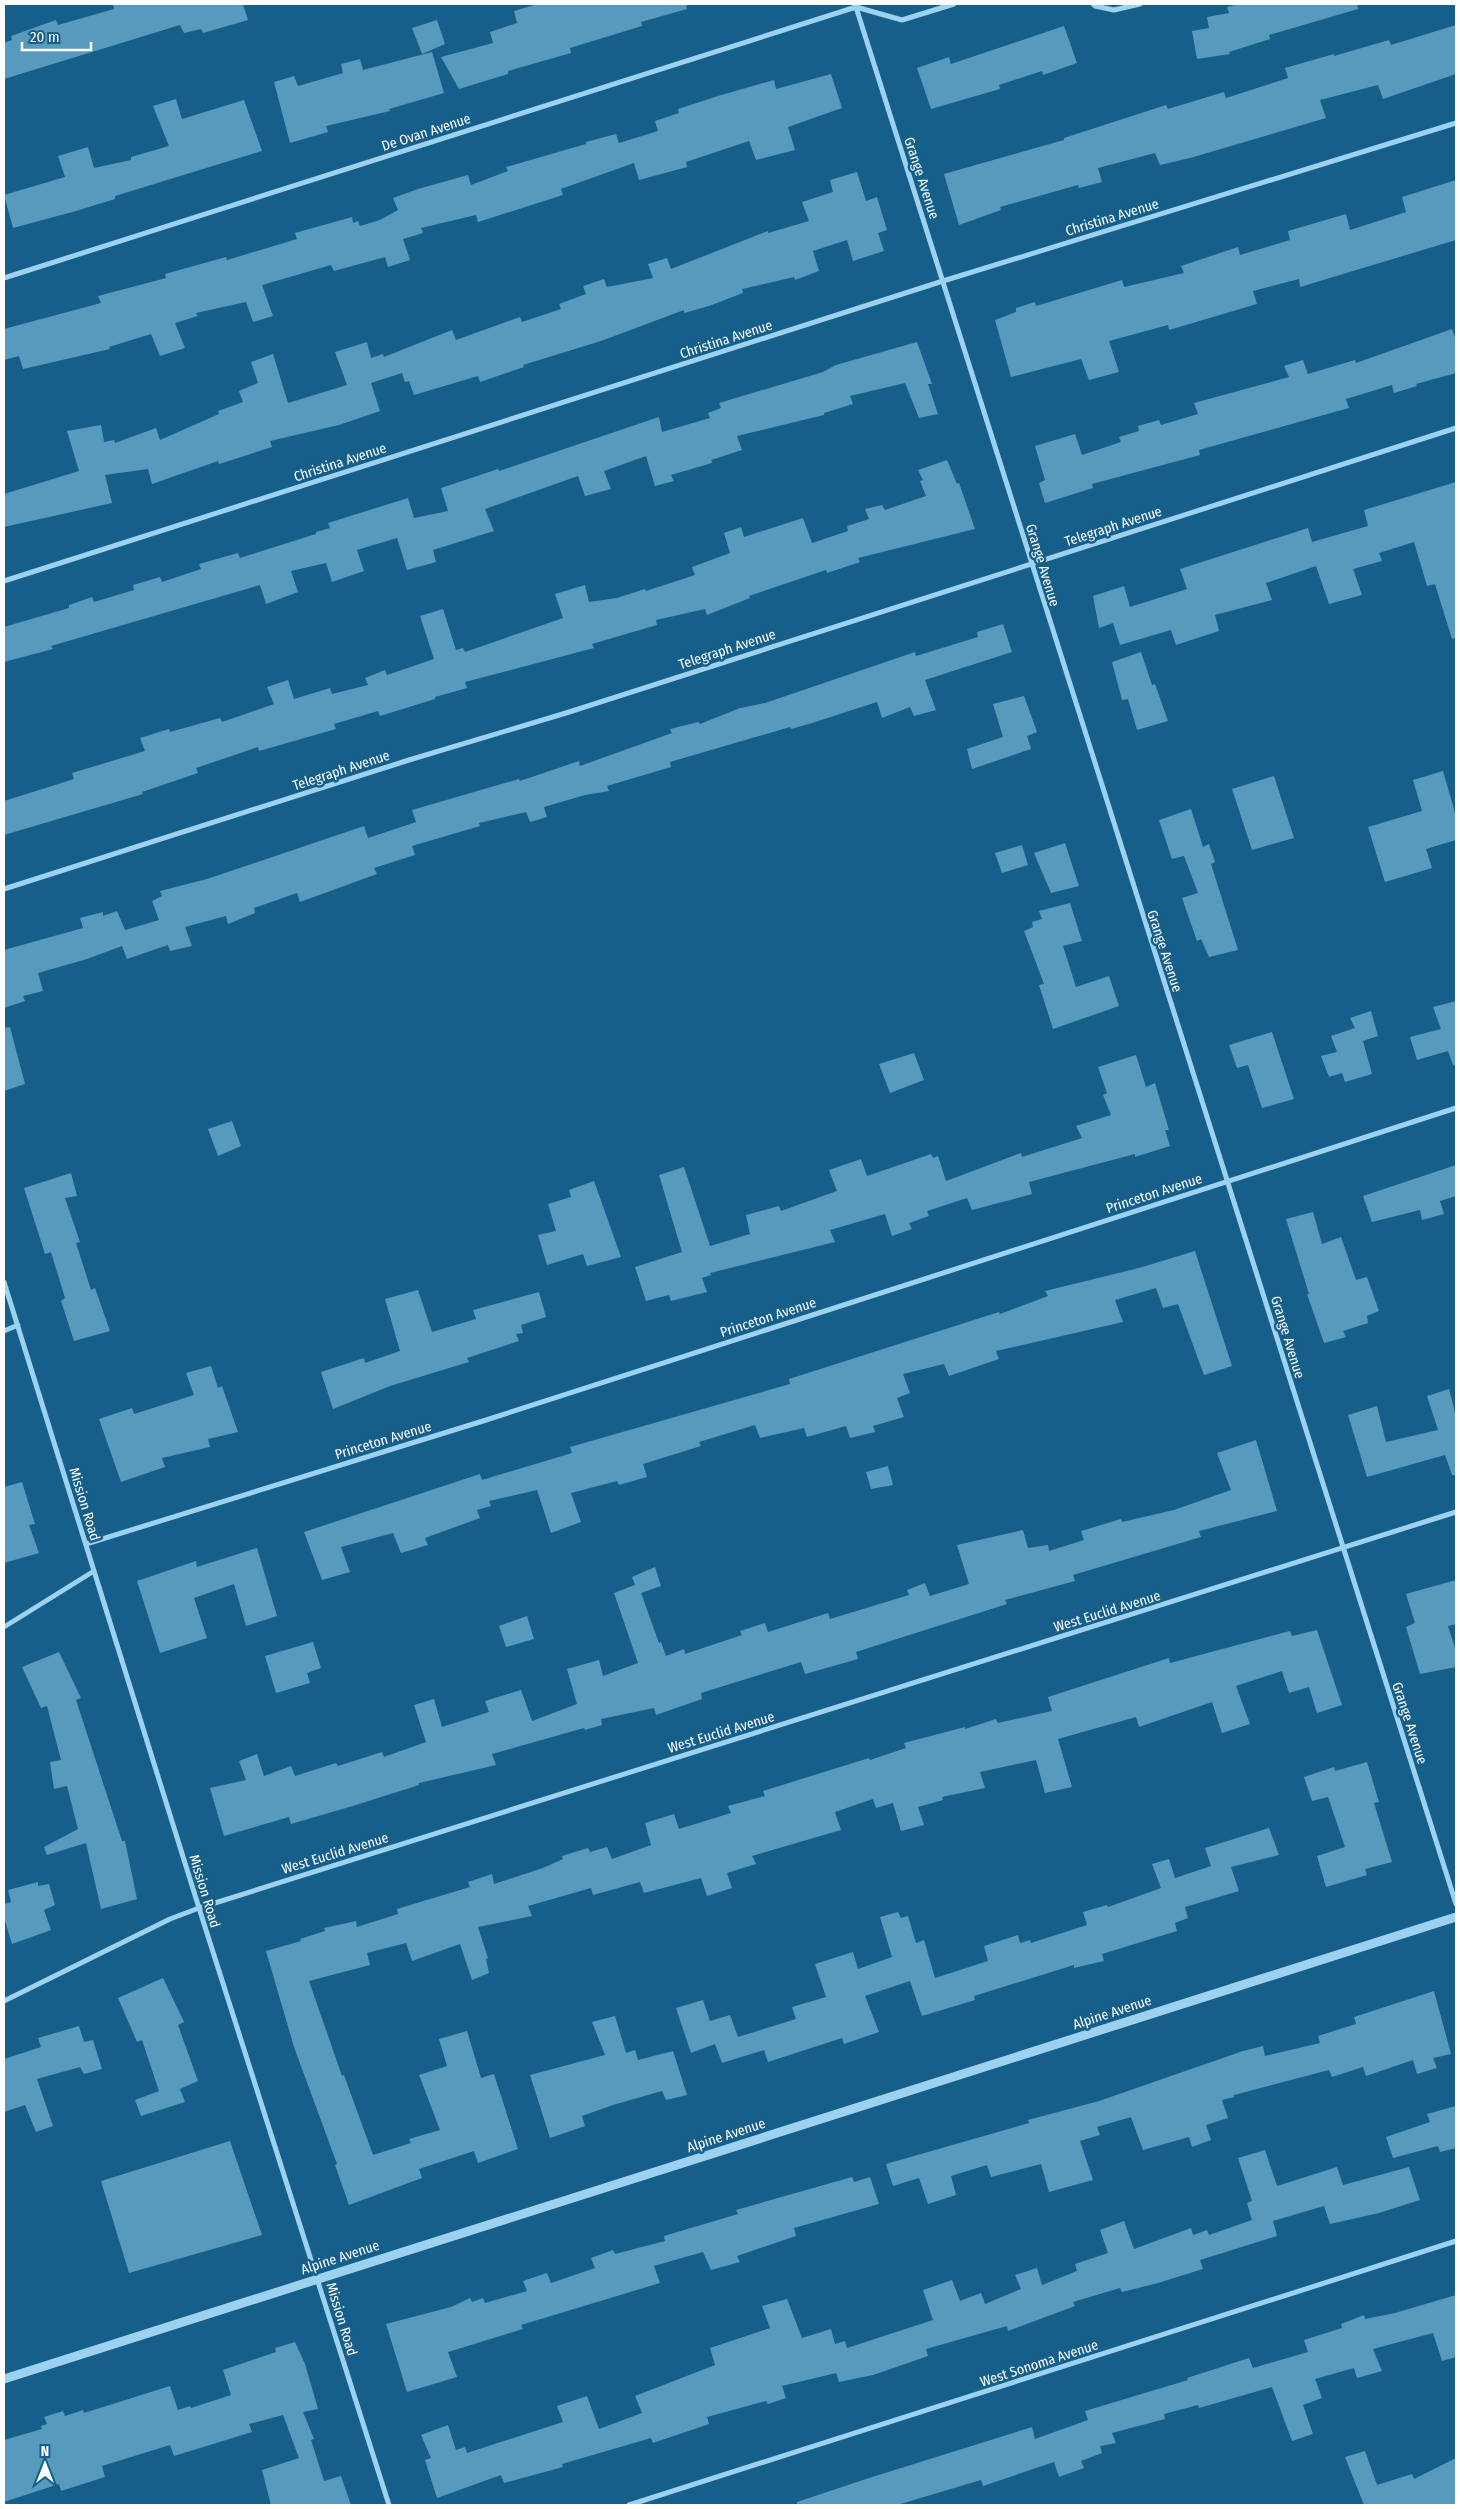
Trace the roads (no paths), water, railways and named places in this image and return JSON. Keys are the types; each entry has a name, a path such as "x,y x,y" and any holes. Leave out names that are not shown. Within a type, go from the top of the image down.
{"street":[{"path":"856,5 902,20 954,4"},
{"path":"1094,5 1114,10 1140,4"},
{"name":"De Ovan Avenue","path":"4,278 856,5"},
{"name":"Grange Avenue","path":"856,5 1031,564 1456,1904"},
{"name":"Christina Avenue","path":"4,580 943,281 1456,123"},
{"name":"Telegraph Avenue","path":"4,889 409,760 566,713 1456,428"},
{"name":"Princeton Avenue","path":"86,1544 483,1421 1456,1108"},
{"name":"Mission Road","path":"4,1282 199,1908 389,2505"},
{"path":"4,1330 18,1325"},
{"name":"West Euclid Avenue","path":"4,2001 170,1919 199,1908 1456,1512"},
{"path":"4,1627 94,1572"},
{"name":"Alpine Avenue","path":"4,2379 1456,1917"},
{"name":"West Sonoma Avenue","path":"629,2505 1456,2241"}]}
